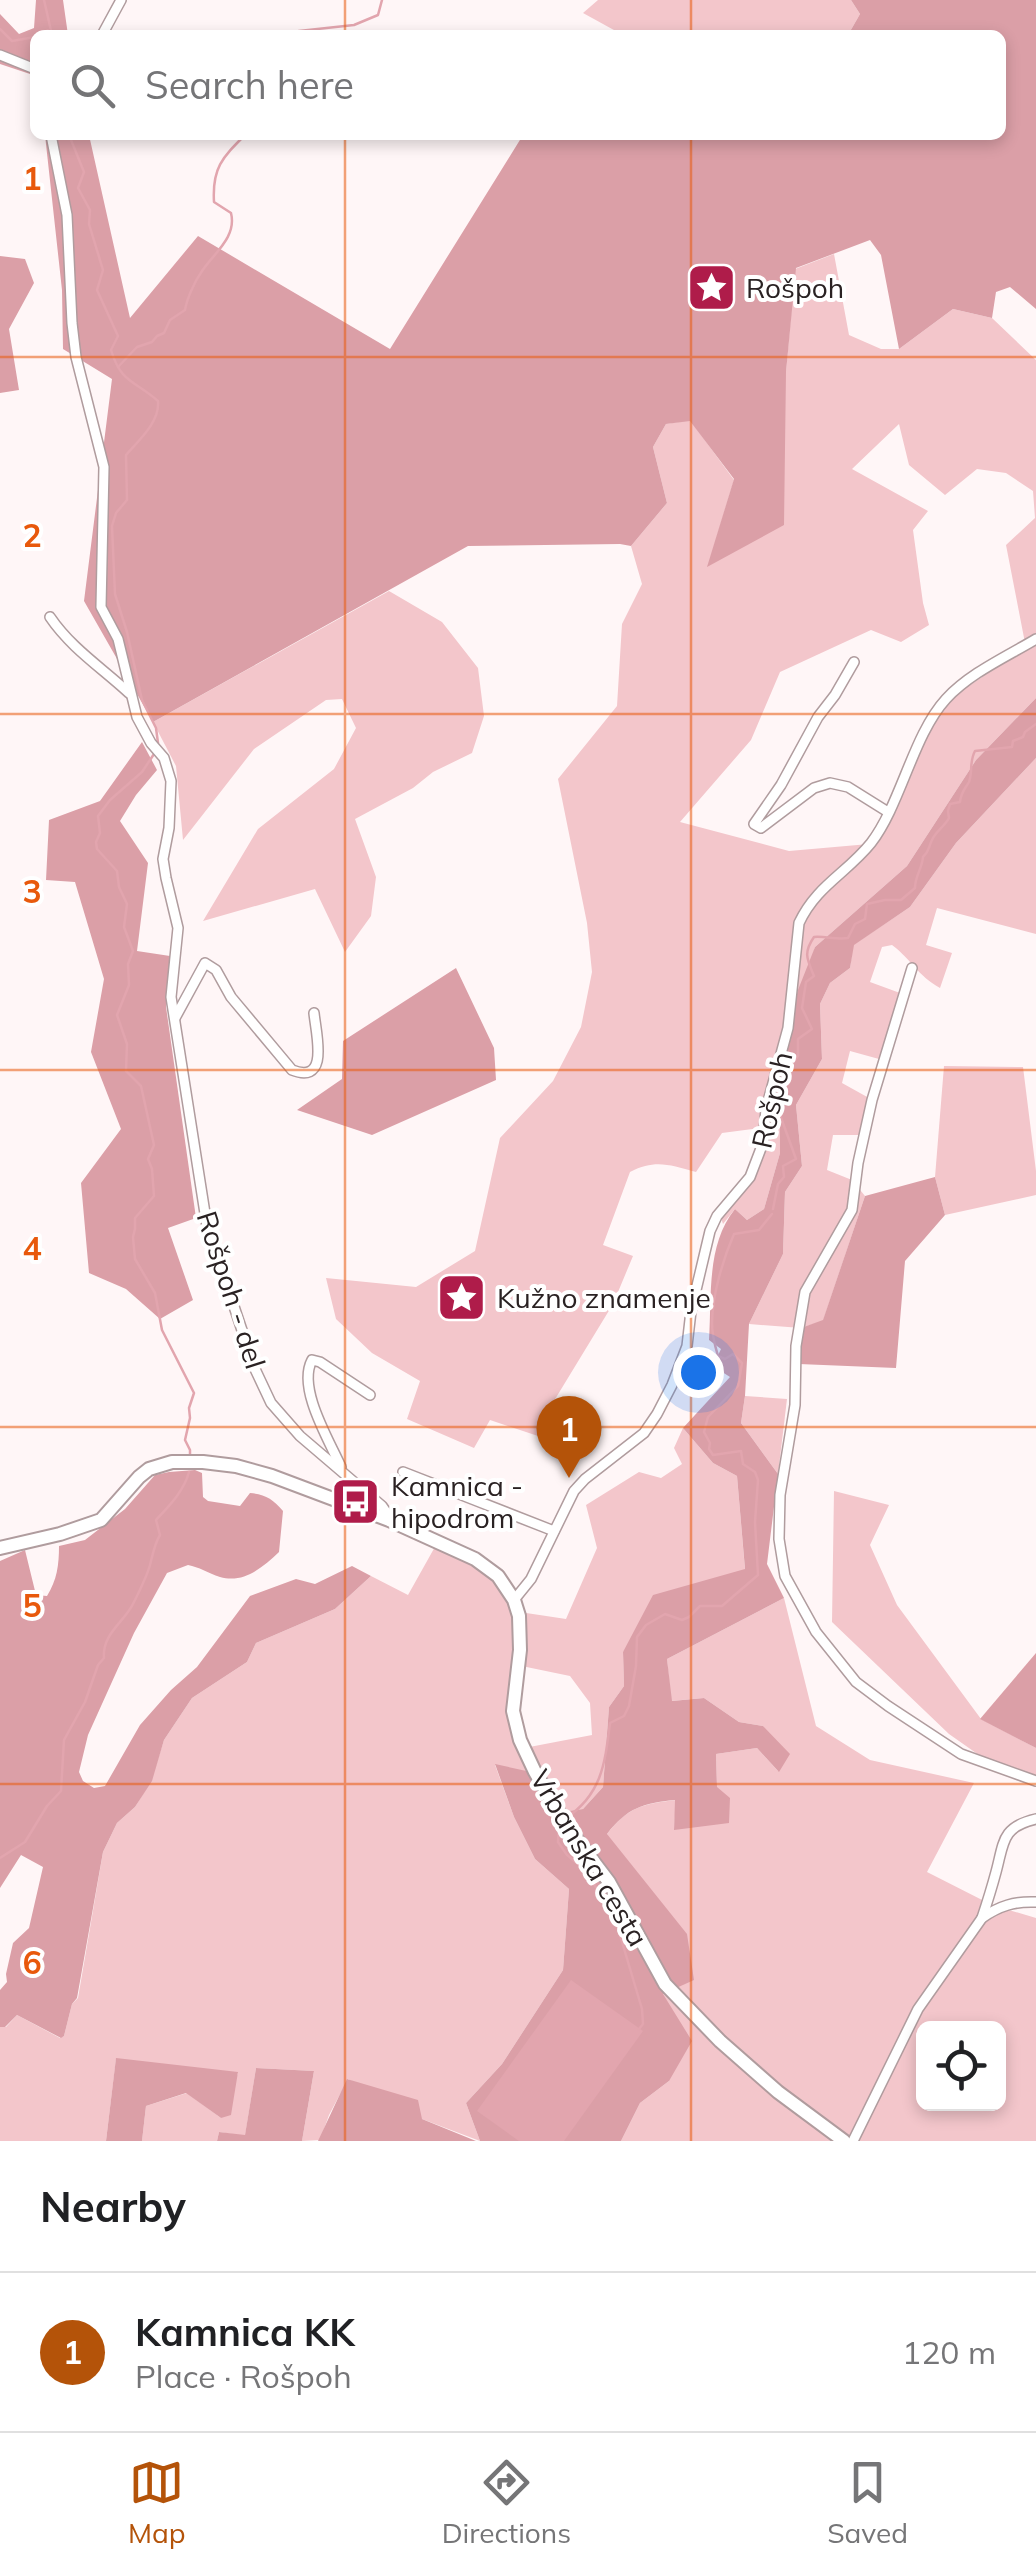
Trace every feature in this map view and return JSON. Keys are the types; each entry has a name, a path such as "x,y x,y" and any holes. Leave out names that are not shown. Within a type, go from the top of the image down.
{"street":[{"path":"105,30 121,0"},
{"path":"0,56 30,67"},
{"path":"52,140 67,215 76,357 104,467 101,607 118,639 131,695"},
{"path":"50,617 63,636 131,695"},
{"name":"Rošpoh","path":"514,1600 531,1579 567,1503 585,1479 644,1434 666,1398 686,1346 710,1232 717,1216 750,1176 760,1154 766,1109 788,1028 800,923 806,907 874,840 946,699 975,676 1036,639"},
{"path":"854,662 754,824 760,828 814,788 830,783 848,788 888,812"},
{"name":"Rošpoh - del","path":"131,695 137,717 164,758 171,781 163,859 178,928 171,997 206,1226 255,1369 271,1402 300,1436 342,1469 382,1506 392,1521"},
{"path":"174,1020 205,963 216,970 231,998 292,1070 302,1074 316,1067 314,1013"},
{"path":"912,968 872,1100 852,1210 805,1292 796,1346 795,1405 780,1495 785,1576 816,1632 856,1682 961,1754 1036,1781"},
{"name":"Rošpoh - del","path":"342,1469 310,1393 312,1360 370,1395"},
{"path":"0,1548 101,1520 149,1469 179,1462 203,1462 272,1476 392,1521 475,1559 498,1576 514,1600"},
{"path":"403,1472 554,1531"},
{"name":"Vrbanska cesta","path":"514,1600 519,1616 520,1650 513,1711 520,1740 564,1822 609,1882 665,1984 734,2054 844,2141"},
{"path":"852,2141 918,2009 982,1918 1006,1836 1016,1826 1036,1819"},
{"path":"982,1918 1008,1904 1036,1902"}],"shaded area":[{"path":"36,0 63,0 67,30 30,30 30,74 0,64 0,14 19,34 34,28"},
{"path":"598,0 851,0 860,14 851,30 614,30 583,13"},
{"path":"851,0 1036,0 1036,309 1010,287 996,292 992,318 953,309 899,349 881,255 870,240 796,268 786,372 784,525 707,567 734,479 690,421 666,424 653,447 667,503 631,546 468,546 153,722 84,601 112,379 63,349 62,290 46,140 90,140 130,318 198,236 390,349 520,140 1006,140 1006,30 851,30 860,14"},
{"path":"834,254 849,335 881,349 899,349 953,309 992,318 1036,360 1036,698 976,760 907,866 815,947 779,1084 780,1153 764,1209 747,1220 735,1209 723,1224 721,1218 759,1165 767,1127 722,1133 696,1172 655,1164 630,1172 603,1245 633,1256 613,1304 546,1414 550,1440 490,1420 474,1448 407,1419 420,1381 372,1353 336,1319 326,1278 416,1287 475,1251 500,1138 553,1081 581,1027 592,972 587,923 558,779 617,706 622,624 642,584 631,546 667,503 653,447 666,424 690,420 734,480 708,566 786,372 795,269","holes":["899,424 909,465 945,495 977,469 1006,473 1033,491 1035,518 1006,545 1026,648 943,703 869,844 789,851 680,822 751,740 780,672 871,630 901,642 929,625 913,530 928,511 852,469"]},
{"path":"0,256 25,259 34,283 9,329 19,390 0,393"},
{"path":"389,591 442,622 478,668 484,716 472,753 355,819 376,877 371,916 345,952 315,889 203,921 258,829 334,769 356,728 342,699 326,700 254,749 183,840 176,766 153,722"},
{"path":"1036,698 1036,758 956,843 910,907 854,945 850,968 830,983 820,1004 822,1059 796,1105 802,1166 785,1192 783,1254 749,1324 741,1423 778,1474 767,1564 784,1598 667,1659 672,1701 704,1698 739,1722 763,1726 790,1754 779,1772 757,1748 716,1754 717,1787 730,1798 729,1823 674,1830 675,1800 636,1808 607,1834 687,1934 694,1980 663,1994 692,2041 669,2081 640,2103 621,2141 480,2141 466,2103 502,2064 563,1970 569,1889 535,1859 514,1817 495,1764 531,1772 552,1813 583,1809 603,1787 609,1707 624,1686 623,1652 653,1595 745,1569 737,1476 713,1463 683,1428 730,1377 713,1366 721,1349 709,1340 715,1255 719,1238 735,1209 747,1220 764,1209 780,1153 779,1084 798,990 815,947 907,866 976,760"},
{"path":"142,742 157,770 120,821 148,863 137,951 170,956 166,1007 196,1218 168,1228 193,1300 160,1319 126,1289 89,1273 81,1183 121,1129 91,1052 104,979 75,882 46,880 49,820 100,801"},
{"path":"1036,758 1036,934 937,908 926,945 952,953 940,988 892,945 882,947 870,982 900,993 879,1059 850,1051 842,1083 869,1098 862,1135 833,1135 827,1170 852,1180 865,1196 823,1321 801,1328 749,1324 783,1254 785,1192 802,1166 796,1105 822,1059 820,1004 830,983 850,968 853,945 910,907 956,843"},
{"path":"456,968 494,1048 496,1080 372,1135 297,1110 342,1079 343,1041"},
{"path":"944,1066 1023,1067 1036,1195 945,1215 935,1177"},
{"path":"935,1177 945,1215 905,1261 896,1368 799,1364 801,1328 823,1320 865,1196"},
{"path":"745,1396 787,1399 778,1474 741,1423"},
{"path":"683,1428 713,1463 737,1476 745,1570 623,1652 624,1686 609,1707 603,1787 583,1809 552,1813 531,1773 495,1765 535,1859 569,1889 563,1970 502,2064 466,2103 480,2141 422,2119 348,2079 320,2140 302,2141 314,2071 256,2068 245,2136 219,2132 217,2141 142,2141 146,2106 187,2093 221,2118 238,2073 116,2059 106,2141 0,2141 0,2027 6,2027 17,2015 60,2038 64,2036 72,2004 78,1998 103,1852 117,1823 135,1807 151,1781 164,1740 192,1698 247,1662 256,1643 335,1609 371,1576 408,1595 436,1545 472,1559 494,1581 513,1611 566,1619 597,1548 586,1505 639,1472 661,1478 682,1464 674,1448","holes":["512,1664 570,1676 590,1703 592,1735 519,1749 507,1701"]},
{"path":"195,1470 202,1473 203,1497 208,1501 240,1506 250,1493 276,1503 283,1511 279,1552 260,1568 237,1578 220,1577 188,1565 167,1573 134,1633 88,1735 79,1772 83,1781 94,1788 105,1786 140,1725 197,1667 250,1596 296,1579 315,1584 352,1566 371,1576 335,1609 256,1643 247,1662 192,1698 164,1740 152,1781 135,1807 117,1823 103,1852 77,1998 64,2036 61,2038 17,2015 0,2027 0,1990 7,1982 13,1943 29,1928 43,1867 21,1855 0,1888 0,1561 25,1550 36,1595 47,1596 57,1572 59,1546 85,1540 125,1509 155,1475"},
{"path":"834,1491 889,1505 870,1545 897,1605 981,1719 1036,1748 1036,1780 986,1760 949,1734 832,1622"},
{"path":"784,1598 816,1726 870,1760 974,1783 927,1872 992,1905 1036,1918 1036,2141 621,2141 640,2103 669,2081 663,1994 607,1834 637,1808 676,1800 674,1829 717,1787 716,1754 757,1748 778,1771 763,1726 739,1722 704,1698 671,1701 667,1659"},
{"path":"1036,1653 1036,1748 980,1719"},
{"path":"571,1980 643,2031 564,2141 519,2141 477,2111"},
{"path":"116,2058 238,2072 231,2115 221,2118 186,2093 146,2106 142,2141 106,2141"},
{"path":"256,2068 314,2071 302,2141 217,2141 219,2132 245,2135"},
{"path":"347,2079 418,2100 422,2119 476,2141 318,2141"}],"waterway":[{"path":"44,0 51,30"},
{"path":"308,30 354,25 378,15 382,0"},
{"path":"0,29 12,41 30,38"},
{"path":"71,140 84,172 78,188 90,210 89,224 103,270 97,290 118,336 111,350 124,375 158,401 152,423 126,455 127,500 116,513 112,526 115,594 142,700 156,728 158,743"},
{"path":"118,367 137,347 164,333 170,320 185,310 199,275 228,237 231,213 214,202 215,180 225,157 240,140"},
{"path":"773,1209 778,1184 784,1177 783,1166 796,1159 779,1112 788,1069 798,1056 798,1039 812,1029 802,1008 806,982 814,976 808,947 814,937 848,938 855,924 865,919 867,904 901,900 915,888 933,837 949,818 950,804 960,802 969,782 975,751 1012,747 1013,741 1036,724"},
{"path":"156,751 142,772 98,816 100,833 96,842 97,849 117,871 127,904 124,927 133,951 128,964 129,985 117,1015 127,1044 126,1071 141,1086 154,1145 148,1159 154,1196 135,1218 135,1259 155,1293 162,1330 194,1393 185,1440 190,1458"},
{"path":"566,1818 587,1799 600,1776 610,1723 624,1716 629,1706 637,1637 646,1625 665,1614 682,1620 700,1606 722,1606 758,1575 755,1472 743,1464 741,1451 713,1455 704,1432 708,1417 738,1386 742,1363 733,1354 725,1359 718,1356 714,1340 712,1312 722,1266 734,1234 759,1230 772,1214"},
{"path":"0,1858 25,1842 61,1791 64,1740 85,1702 107,1642 145,1579 160,1535 156,1520 180,1492 189,1472"},
{"path":"559,1823 558,1842 584,1869 614,1915 642,2009 643,2024 639,2029"}],"place":[{"name":"Rošpoh","path":"711,288"},
{"name":"Kužno znamenje","path":"462,1298"},
{"name":"Kamnica KK","path":"569,1478"},
{"name":"Kamnica - hipodrom","path":"356,1502"}]}
